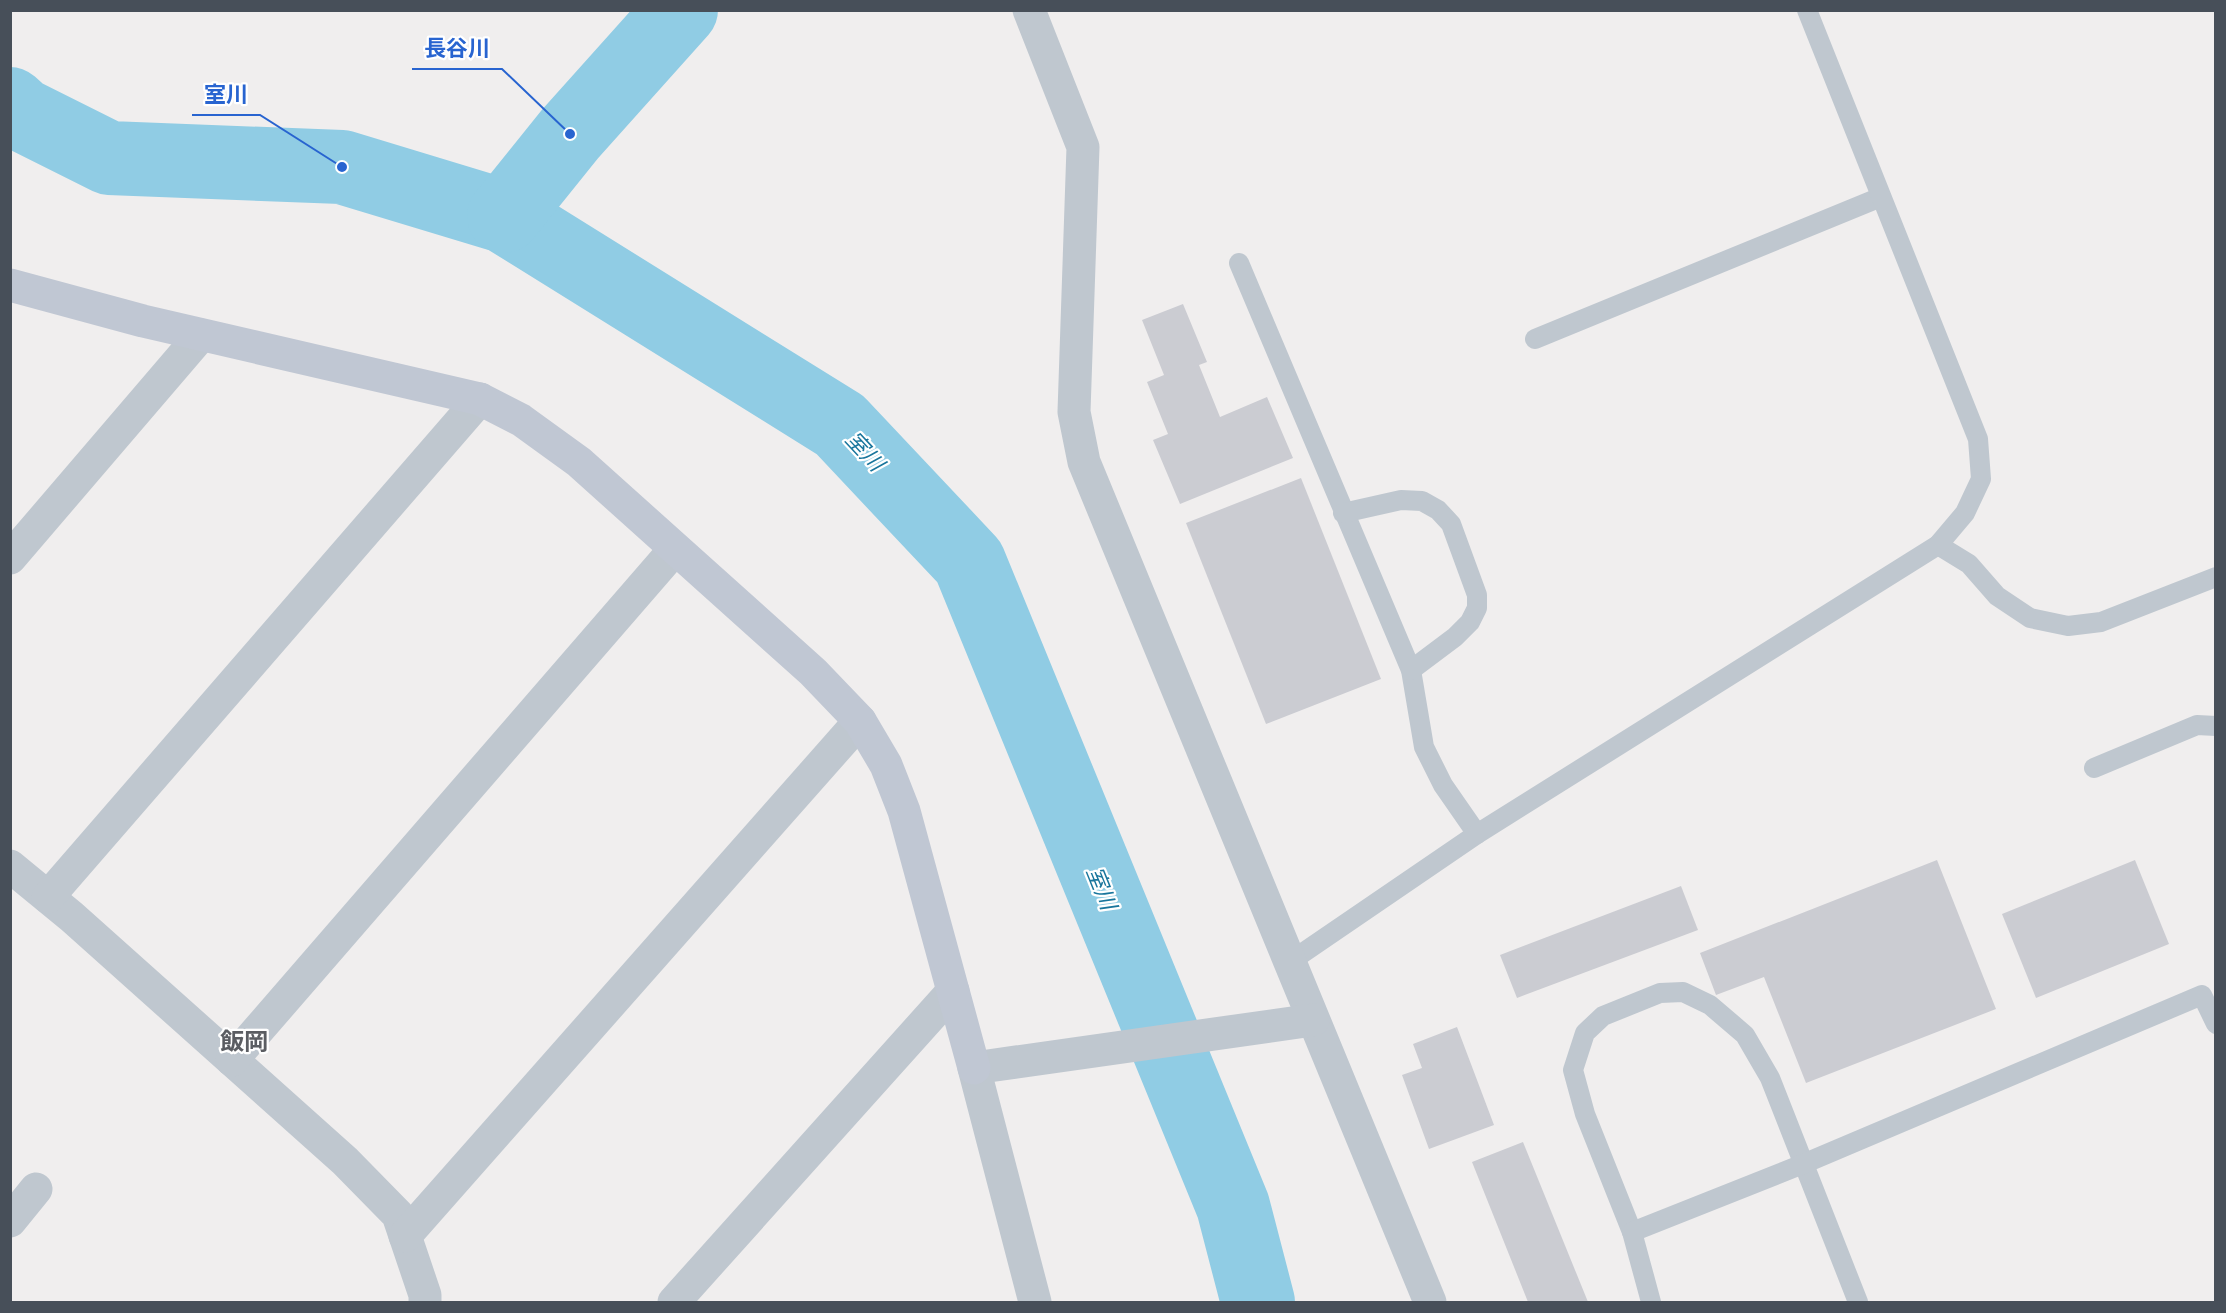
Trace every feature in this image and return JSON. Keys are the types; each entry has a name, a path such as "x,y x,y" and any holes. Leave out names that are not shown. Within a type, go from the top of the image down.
{"street":[{"path":"1029,10 1083,147 1074,412 1084,462 1430,1302"},
{"path":"10,285 201,335 480,399 521,420 579,462 813,672 860,721 886,765 904,811 974,1068 1025,1295"},
{"path":"10,558 201,335"},
{"path":"48,897 480,399"},
{"path":"232,1060 675,549"},
{"path":"405,1236 860,721"},
{"path":"10,866 48,897 345,1161 398,1215 425,1294 425,1302"},
{"path":"674,1302 953,991"},
{"path":"974,1068 1313,1020"},
{"path":"10,1221 36,1189"}],"lane":[{"path":"1291,961 1477,834 1938,545 1965,513 1981,479 1978,439 1807,10"},
{"path":"1535,339 1881,196"},
{"path":"1239,263 1411,670 1424,747 1443,785 1477,834"},
{"path":"1343,513 1401,500 1422,501 1438,510 1451,525 1477,595 1477,608 1470,622 1455,637 1411,670"},
{"path":"1938,545 1969,564 1997,596 2030,618 2068,626 2101,622 2216,577"},
{"path":"2094,768 2197,725 2216,726"},
{"path":"1651,1302 1632,1232 1585,1114 1573,1070 1585,1033 1603,1016 1660,993 1683,992 1710,1005 1745,1035 1770,1078 1858,1302"},
{"path":"1632,1232 1803,1164 2202,995 2216,1024"}],"building":[{"path":"1183,304 1207,362 1199,365 1220,417 1267,397 1293,458 1180,504 1153,440 1168,434 1147,382 1164,375 1142,320"},
{"path":"1301,478 1381,679 1266,724 1186,523"},
{"path":"1937,860 1996,1009 1806,1083 1764,977 1716,995 1700,953"},
{"path":"2135,860 2169,944 2036,998 2002,914"},
{"path":"1681,886 1698,930 1517,998 1500,955"},
{"path":"1457,1027 1494,1125 1429,1149 1402,1075 1422,1068 1413,1044"},
{"path":"1523,1142 1588,1302 1528,1302 1472,1162"}],"waterway":[{"path":"504,216 570,134 681,10"},
{"name":"室川","path":"10,104 21,114 109,158 342,167 504,216 840,425 969,562 1233,1206 1258,1302"}],"place":[{"name":"長谷川","path":"570,134"},
{"name":"室川","path":"342,167"}],"district":[{"name":"飯岡","path":"244,1042"}]}
